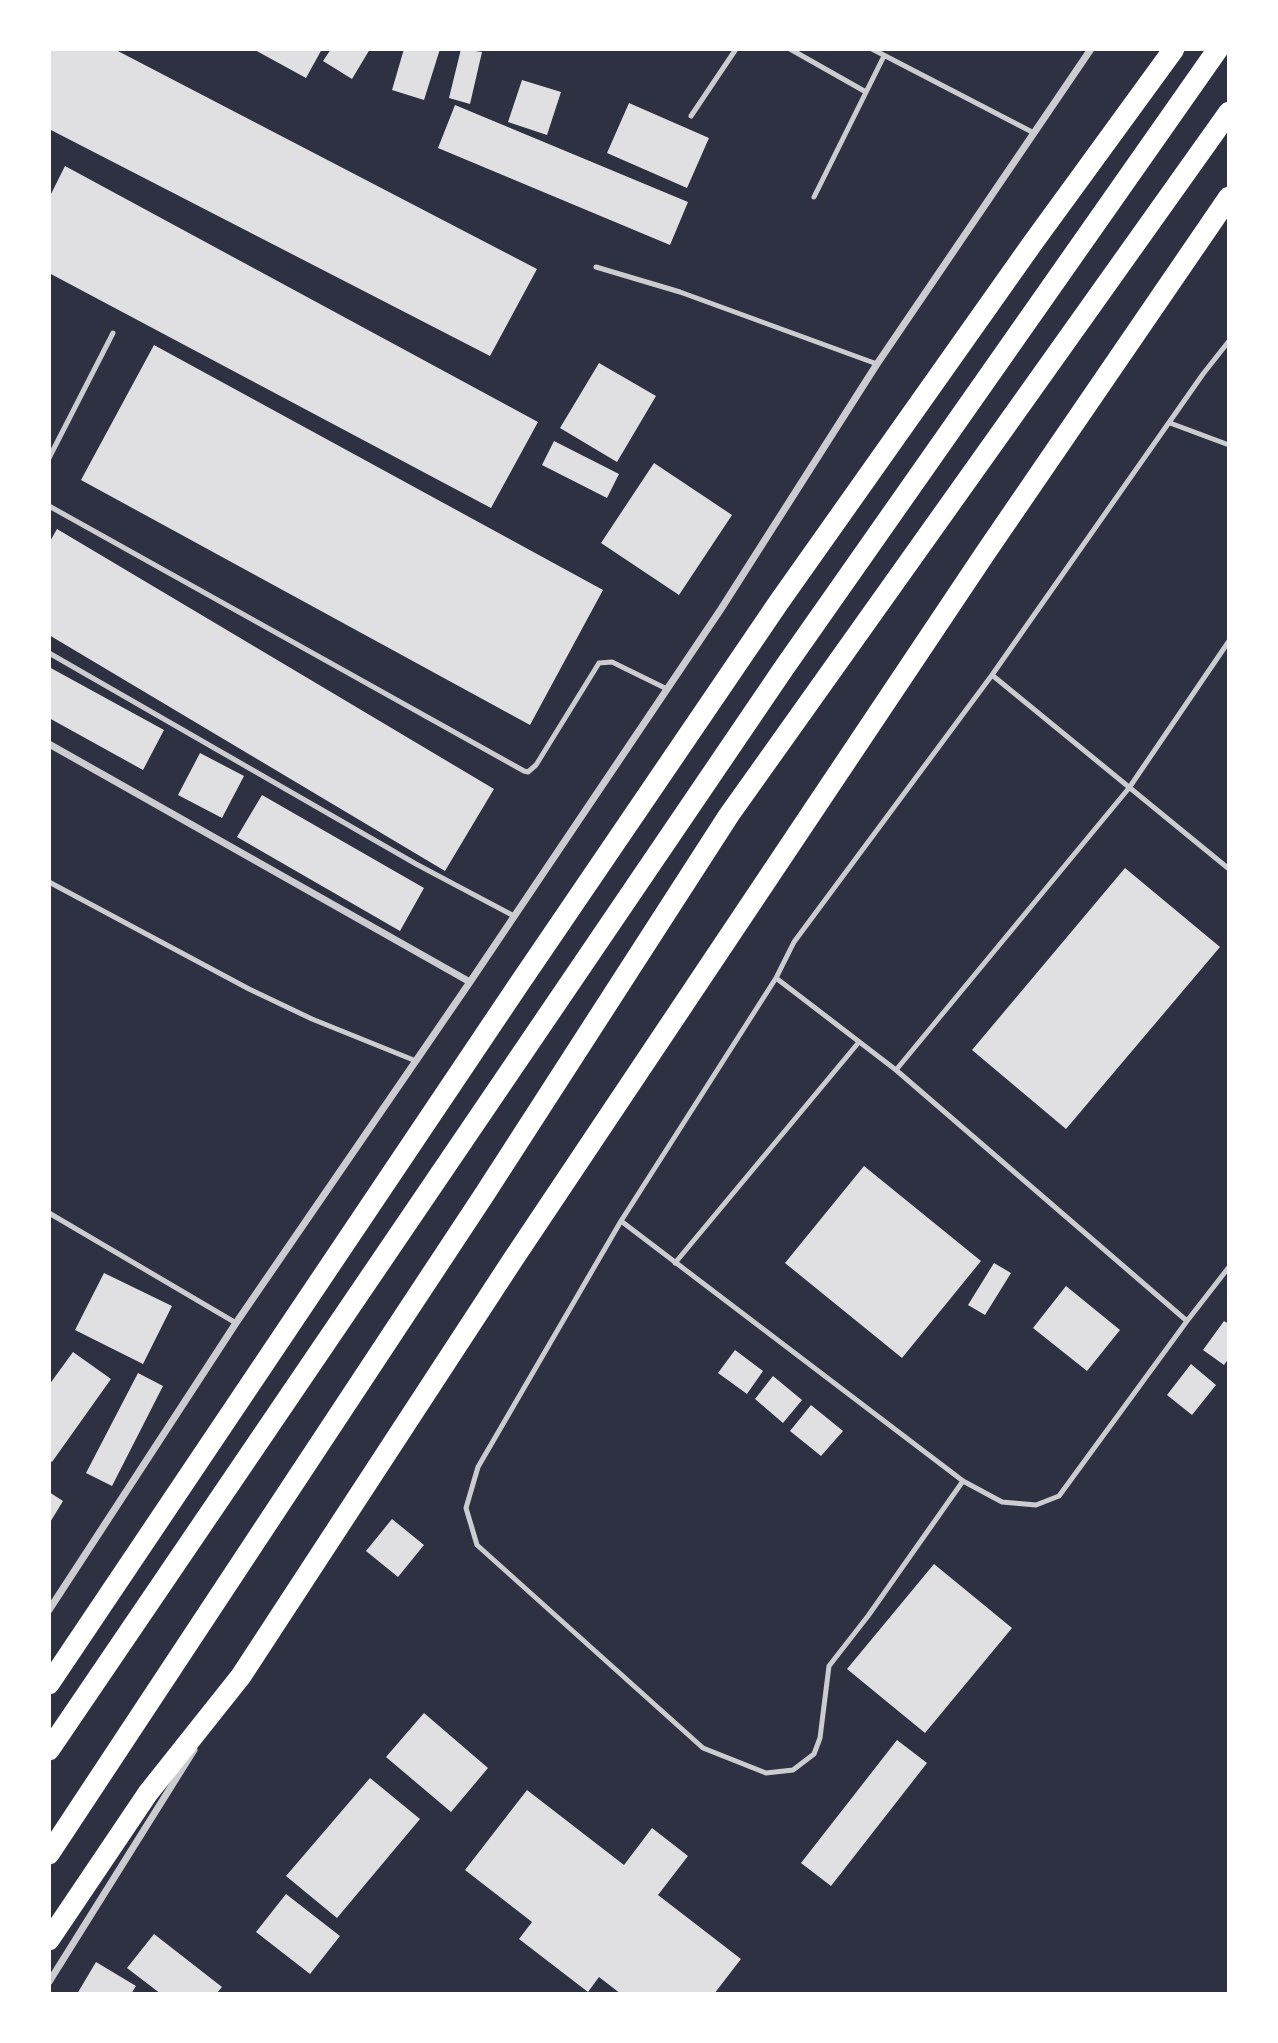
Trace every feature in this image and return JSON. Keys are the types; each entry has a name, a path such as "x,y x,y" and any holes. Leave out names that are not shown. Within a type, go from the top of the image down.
{"highway":[{"path":"49,1684 779,602 1032,244 1174,49"},
{"path":"52,1745 784,668 1218,49"},
{"path":"49,1854 484,1195 729,815 1229,112"},
{"path":"49,1940 148,1793 241,1676 512,1261 986,552 1229,197"}],"street":[{"path":"49,1610 236,1323 667,689 877,365 1091,49"},
{"path":"49,744 470,982"},
{"path":"49,1982 241,1676"}],"lane":[{"path":"691,116 736,49"},
{"path":"790,49 866,92"},
{"path":"872,49 1034,133"},
{"path":"814,197 884,55"},
{"path":"596,267 680,292 877,365"},
{"path":"49,458 113,333"},
{"path":"963,1481 868,1616 829,1666 820,1738 814,1754 793,1770 766,1773 703,1748 477,1545 466,1508 478,1467 621,1221 776,978 794,942 992,675 1203,374 1229,341"},
{"path":"1170,423 1229,445"},
{"path":"49,506 518,769 528,772 536,765 599,663 612,662 667,689"},
{"path":"896,1070 1129,788 1229,641"},
{"path":"49,653 416,864 514,916"},
{"path":"992,675 1229,869"},
{"path":"49,882 249,989 313,1019 416,1061"},
{"path":"776,978 896,1070 1187,1321"},
{"path":"675,1263 859,1042"},
{"path":"49,1213 236,1323"},
{"path":"621,1221 963,1481 1002,1502 1036,1505 1059,1496 1229,1267"}],"building":[{"path":"49,49 114,49 537,269 490,356 49,129"},
{"path":"253,49 322,49 306,78"},
{"path":"331,49 370,49 352,79 323,61"},
{"path":"404,49 440,49 424,100 392,90"},
{"path":"461,49 482,52 470,104 449,98"},
{"path":"522,80 561,92 547,135 508,122"},
{"path":"629,103 709,138 687,188 607,153"},
{"path":"455,105 688,202 670,245 438,148"},
{"path":"65,166 538,422 491,508 49,273 49,198"},
{"path":"154,345 603,590 530,725 81,480"},
{"path":"599,363 656,396 617,462 560,428"},
{"path":"554,441 619,474 607,498 542,465"},
{"path":"654,463 732,515 679,595 601,543"},
{"path":"57,529 494,789 445,871 49,635 49,543"},
{"path":"49,667 164,730 143,770 49,718"},
{"path":"200,753 244,776 222,818 178,795"},
{"path":"262,795 424,888 400,931 237,837"},
{"path":"1125,868 1220,947 1066,1129 972,1050"},
{"path":"864,1166 981,1261 902,1358 785,1263"},
{"path":"994,1263 1011,1273 985,1315 968,1305"},
{"path":"104,1273 172,1306 143,1364 75,1330"},
{"path":"1066,1286 1120,1330 1087,1371 1033,1328"},
{"path":"1224,1321 1229,1324 1229,1358 1224,1365 1203,1350"},
{"path":"735,1350 763,1371 747,1394 718,1373"},
{"path":"73,1352 111,1379 52,1462 49,1460 49,1385"},
{"path":"1191,1364 1216,1385 1192,1415 1167,1395"},
{"path":"138,1373 163,1386 112,1486 86,1473"},
{"path":"773,1376 802,1400 783,1423 755,1399"},
{"path":"811,1405 843,1431 821,1456 790,1431"},
{"path":"49,1492 63,1501 49,1524"},
{"path":"392,1519 424,1545 398,1577 366,1551"},
{"path":"934,1564 1012,1628 925,1733 847,1669"},
{"path":"424,1713 488,1768 451,1812 386,1757"},
{"path":"897,1740 927,1763 831,1886 801,1863"},
{"path":"370,1778 420,1819 337,1918 286,1876"},
{"path":"527,1790 624,1865 652,1828 688,1856 658,1895 741,1959 714,1994 621,1994 599,1977 588,1992 519,1939 532,1922 465,1870"},
{"path":"286,1894 340,1936 310,1974 256,1932"},
{"path":"154,1934 222,1987 216,1994 161,1994 127,1968"},
{"path":"96,1962 136,1986 131,1994 77,1994"}]}
